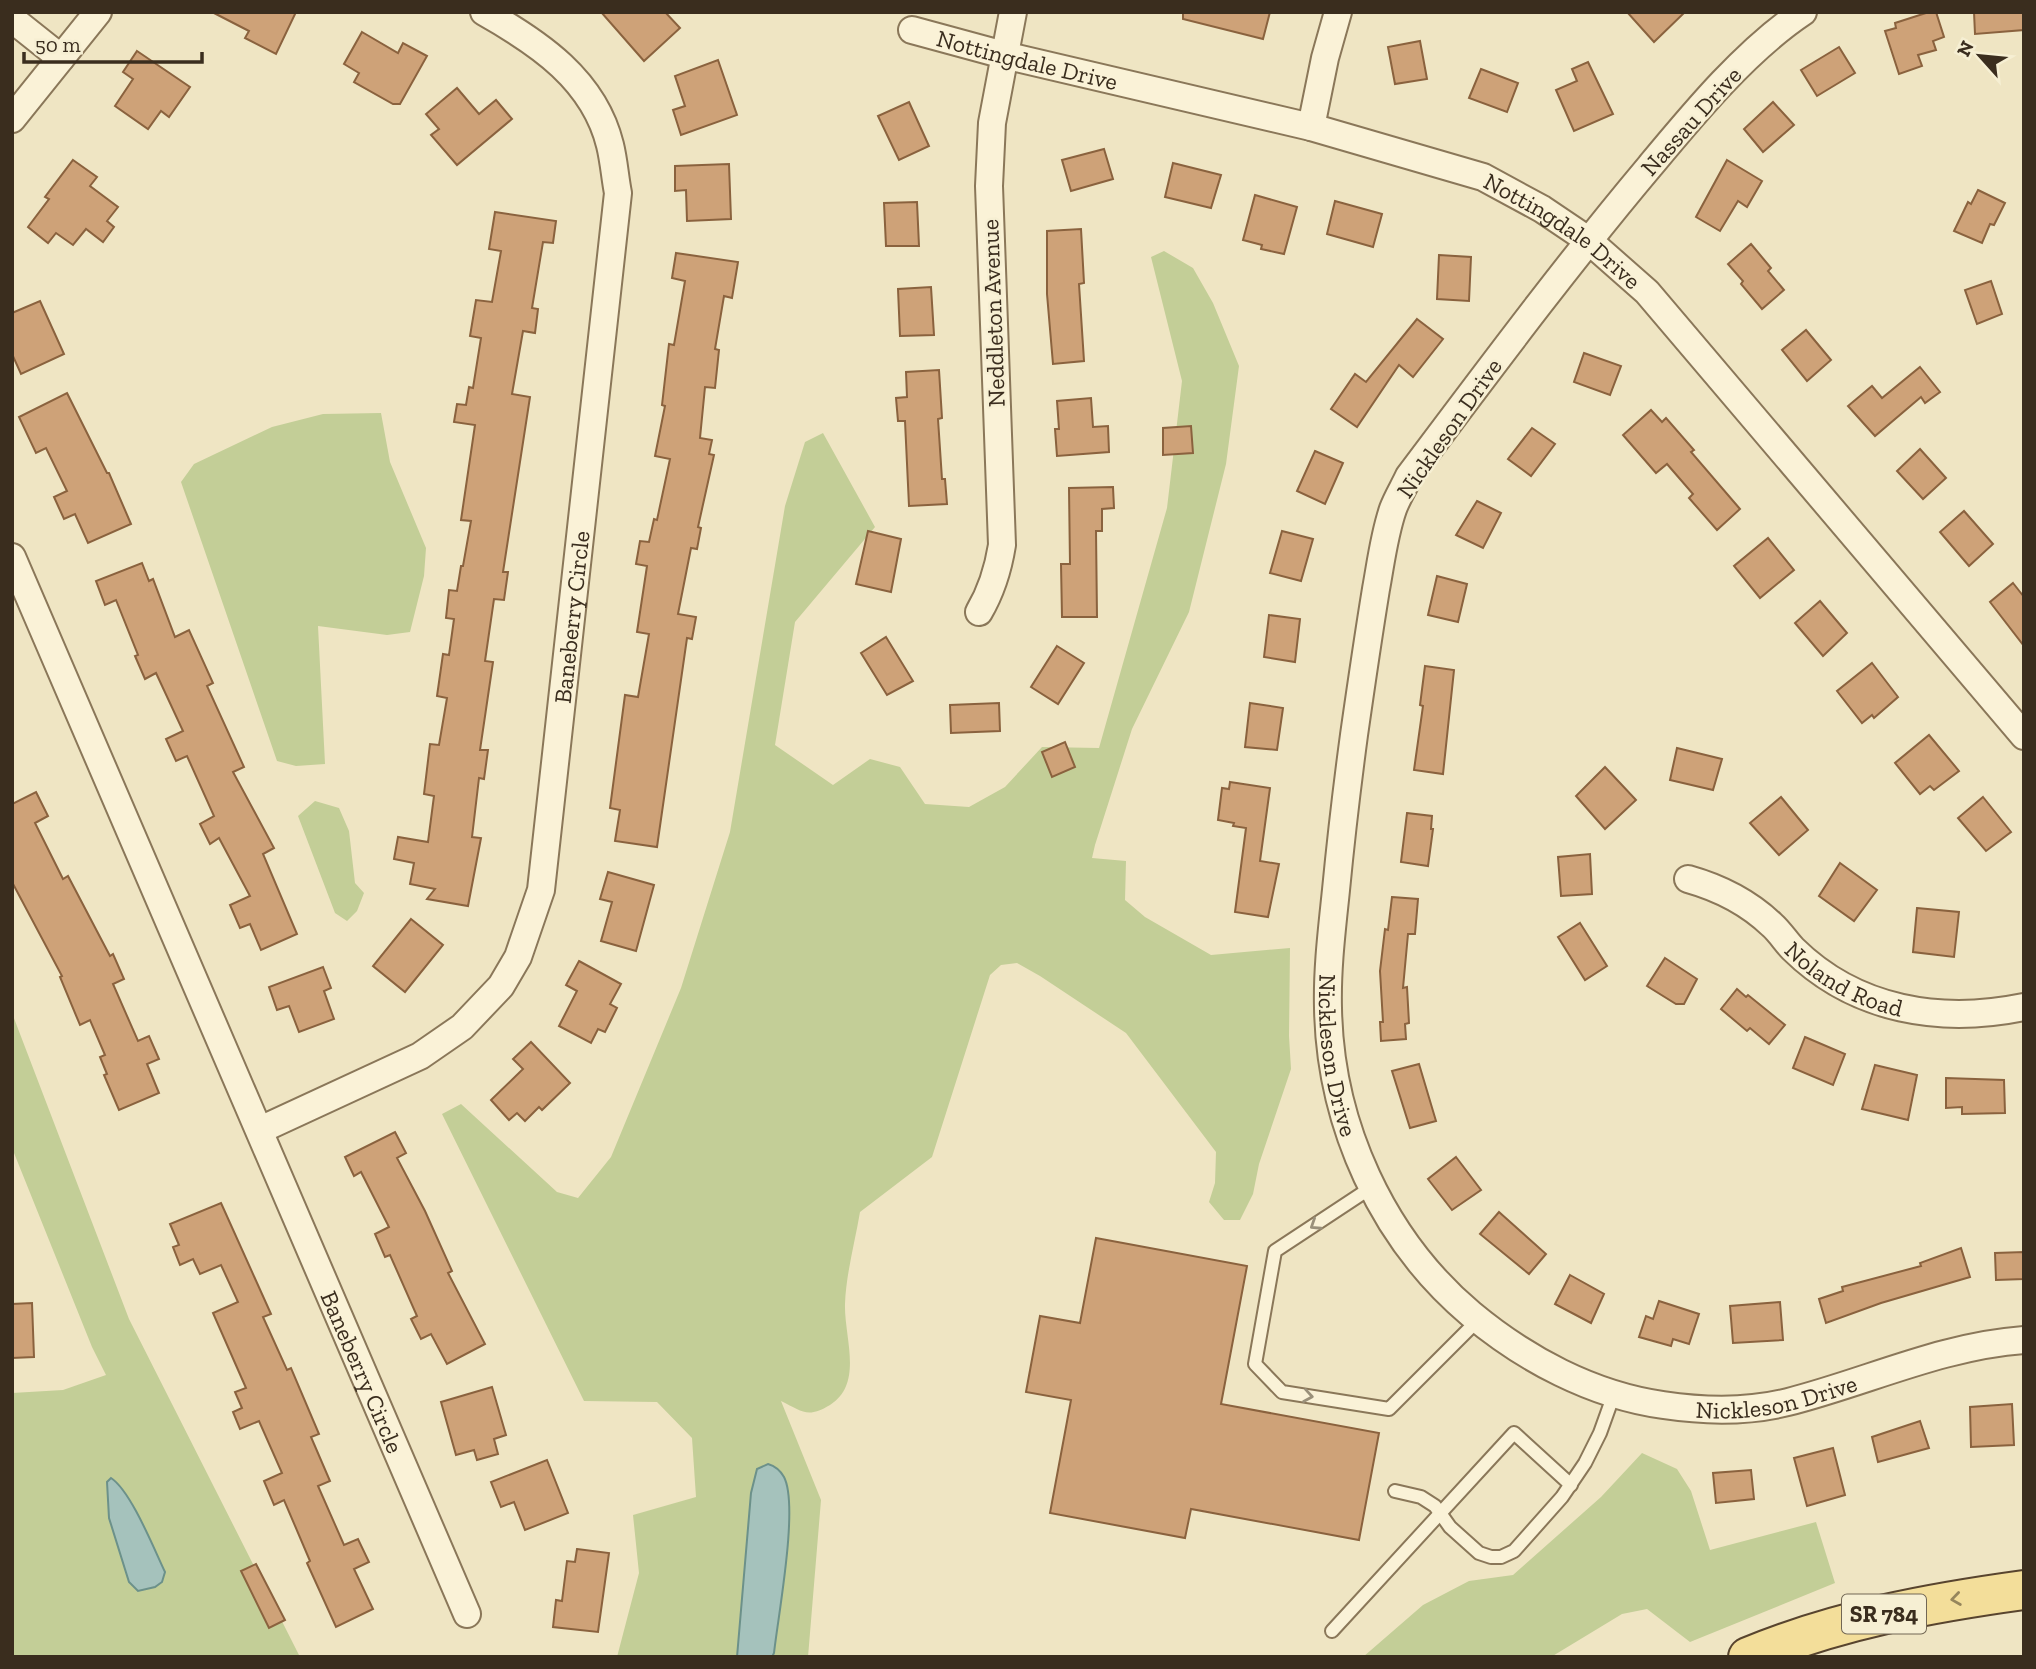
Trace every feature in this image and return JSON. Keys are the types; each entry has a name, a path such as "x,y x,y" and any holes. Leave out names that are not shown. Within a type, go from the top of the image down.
{"main road":[{"name":"SR 784","path":"1748,1657 1858,1620 1937,1602 2024,1590"}],"street":[{"path":"12,119 98,12"},
{"name":"Baneberry Circle","path":"260,1130 420,1056 462,1027 501,986 518,957 541,890 618,193 610,144 596,109 570,72 530,38 485,12"},
{"name":"Neddleton Avenue","path":"979,612 990,595 1002,545 989,186 992,123 1013,12"},
{"path":"1311,127 1325,58 1338,12"},
{"name":"Nassau Drive","path":"1588,240 1681,129 1754,51 1803,12"},
{"path":"12,19 61,58"},
{"name":"Nottingdale Drive","path":"912,30 1004,55 1311,127 1483,177 1542,209 1588,240 1647,292 2024,736"},
{"name":"Nickleson Drive","path":"1588,240 1409,476 1394,506 1386,532 1346,794 1328,960 1331,1050 1342,1109 1358,1156 1393,1227 1428,1272 1478,1320 1530,1357 1614,1394 1660,1405 1705,1409 1751,1408 1786,1403 1959,1350 2024,1340"},
{"name":"Baneberry Circle","path":"12,557 467,1614"},
{"name":"Noland Road","path":"1688,879 1728,894 1750,906 1822,973 1853,991 1880,1002 1915,1012 1952,1016 1989,1014 2024,1007"}],"lane":[{"path":"1372,1187 1275,1251 1255,1364 1282,1392 1389,1409 1478,1320"},
{"path":"1395,1491 1421,1497 1435,1506 1450,1527 1479,1553 1501,1557 1514,1551 1571,1485 1586,1463 1614,1394"},
{"path":"1332,1631 1514,1433 1571,1485"}],"green space":[{"path":"1164,251 1193,268 1213,303 1239,366 1226,464 1189,612 1132,729 1092,858 1126,861 1125,900 1145,917 1211,955 1290,948 1291,1069 1259,1164 1253,1194 1240,1220 1224,1220 1209,1202 1215,1183 1216,1152 1126,1033 1017,963 1001,965 990,975 932,1157 860,1212 845,1304 850,1359 847,1385 830,1405 816,1412 805,1412 781,1401 821,1500 808,1657 617,1657 639,1573 633,1515 696,1497 692,1438 657,1402 584,1401 442,1114 461,1104 557,1192 578,1198 611,1157 681,988 730,832 785,506 805,442 823,433 875,527 795,622 775,745 833,785 870,759 900,767 925,804 969,807 1005,787 1042,747 1099,748 1167,508 1182,381 1151,257"},
{"path":"381,413 390,462 426,548 424,576 410,632 387,635 318,626 325,764 296,766 277,761 181,482 194,464 272,427 323,414"},
{"path":"315,801 339,808 349,831 355,883 364,893 357,911 347,921 335,913 298,816"},
{"path":"12,1013 129,1319 300,1657 12,1657 12,1393 63,1390 106,1375 92,1347 12,1148"},
{"path":"1642,1453 1677,1469 1691,1491 1710,1550 1816,1522 1835,1583 1690,1642 1647,1609 1622,1614 1551,1657 1363,1657 1423,1605 1469,1581 1513,1575 1601,1497"}],"water":[{"path":"768,1464 784,1477 789,1512 786,1562 774,1653 772,1657 737,1657 751,1493 757,1469"},
{"path":"111,1478 134,1507 165,1572 162,1582 155,1587 138,1591 129,1582 109,1518 107,1482"}],"building":[{"path":"212,12 296,12 276,54 245,38 249,31"},
{"path":"601,12 665,12 680,28 644,61"},
{"path":"1183,12 1270,12 1263,39 1183,19"},
{"path":"1627,12 1685,12 1654,42"},
{"path":"1936,12 1944,37 1933,41 1936,50 1918,55 1922,66 1899,74 1885,31 1896,28 1895,23"},
{"path":"1974,12 2024,12 2024,30 1975,34"},
{"path":"362,32 398,53 403,43 427,56 400,104 393,104 354,82 359,73 344,64"},
{"path":"1420,41 1427,79 1395,84 1388,47"},
{"path":"1839,47 1855,73 1817,96 1801,70"},
{"path":"137,51 190,87 169,117 161,111 148,129 115,106 133,79 123,72"},
{"path":"718,60 737,115 681,135 673,110 685,106 675,76"},
{"path":"1588,62 1613,114 1574,131 1556,90 1577,81 1572,69"},
{"path":"1481,69 1518,83 1507,112 1469,98"},
{"path":"457,88 479,114 496,100 512,119 457,165 431,135 439,129 426,114"},
{"path":"909,102 929,146 899,160 878,116"},
{"path":"1773,102 1794,125 1763,152 1744,129"},
{"path":"1104,149 1113,179 1071,191 1062,160"},
{"path":"73,160 97,177 90,186 118,207 107,221 114,227 103,242 86,229 73,245 56,233 48,243 28,227 49,199 45,197"},
{"path":"1727,160 1762,181 1747,207 1738,201 1720,231 1696,217"},
{"path":"1173,163 1221,175 1211,208 1165,197"},
{"path":"729,164 731,219 687,221 686,190 675,191 675,166"},
{"path":"1978,190 2005,203 1994,225 1990,224 1982,243 1954,231 1968,202 1971,204"},
{"path":"1255,195 1297,207 1284,254 1261,249 1262,245 1243,240"},
{"path":"1335,201 1382,214 1373,247 1327,234"},
{"path":"917,202 919,246 886,246 884,203"},
{"path":"495,212 556,221 553,243 543,242 532,308 538,309 535,333 523,331 512,394 530,397 503,572 508,572 504,600 494,599 485,661 493,662 480,750 488,750 484,779 479,778 472,837 481,838 468,906 427,899 435,889 410,884 414,863 394,859 398,837 428,842 434,796 424,794 430,744 439,745 447,698 437,696 443,654 449,655 454,619 446,618 449,590 457,591 471,521 461,520 475,425 454,422 457,404 466,405 469,387 473,388 481,338 470,336 476,300 492,302 501,251 489,249"},
{"path":"1081,229 1084,283 1079,284 1084,361 1053,364 1047,294 1047,231"},
{"path":"1751,244 1771,268 1768,271 1784,290 1762,309 1728,264"},
{"path":"676,253 738,262 732,298 724,296 715,349 719,350 715,388 705,387 700,438 712,440 709,454 714,455 698,527 701,528 697,549 691,548 678,614 696,617 692,639 687,638 657,847 615,841 620,810 610,808 625,695 638,697 649,634 637,632 647,566 636,564 640,541 649,542 654,519 657,520 670,459 655,456 665,406 662,405 669,344 674,345 685,281 672,278"},
{"path":"1439,255 1471,257 1469,301 1437,299"},
{"path":"1991,281 2002,314 1977,324 1965,290"},
{"path":"931,287 934,335 900,336 898,289"},
{"path":"40,301 64,354 21,374 12,354 12,313"},
{"path":"1417,319 1443,339 1413,377 1399,365 1357,427 1331,409 1355,374 1366,382"},
{"path":"1806,330 1831,360 1807,381 1782,350"},
{"path":"1584,353 1621,366 1610,395 1574,382"},
{"path":"1920,367 1940,392 1925,403 1921,397 1875,436 1848,406 1872,386 1882,398"},
{"path":"939,370 942,418 938,419 942,479 945,479 947,504 909,506 905,421 898,421 896,398 907,397 906,372"},
{"path":"67,393 109,473 131,524 88,543 75,514 64,519 54,497 67,491 46,448 36,453 19,417"},
{"path":"1091,398 1093,427 1108,426 1109,452 1057,456 1057,401"},
{"path":"1651,410 1662,422 1666,418 1740,509 1717,530 1689,498 1693,494 1667,464 1656,473 1623,435"},
{"path":"1191,426 1193,453 1163,455 1163,428"},
{"path":"1532,428 1555,444 1531,476 1508,459"},
{"path":"1920,449 1946,478 1923,499 1897,471"},
{"path":"1315,451 1343,463 1325,504 1297,491"},
{"path":"1113,487 1114,508 1102,509 1102,531 1096,531 1097,617 1062,617 1061,564 1070,564 1069,488"},
{"path":"1477,501 1501,513 1483,548 1456,535"},
{"path":"1964,511 1993,544 1969,566 1940,532"},
{"path":"868,531 901,539 891,592 856,584"},
{"path":"1282,531 1313,539 1301,581 1270,573"},
{"path":"1768,538 1794,570 1760,598 1734,566"},
{"path":"142,563 149,581 153,579 175,637 189,630 213,683 207,686 244,767 233,772 274,848 263,854 297,934 261,950 250,924 240,928 230,905 250,896 219,838 210,844 200,824 214,816 187,756 176,761 166,739 183,731 156,673 145,679 116,600 105,605 96,581"},
{"path":"1437,576 1467,584 1458,622 1428,615"},
{"path":"2013,583 2024,597 2024,646 1990,602"},
{"path":"1820,601 1847,633 1823,656 1795,623"},
{"path":"1269,615 1300,619 1295,662 1264,657"},
{"path":"886,637 913,681 887,695 861,653"},
{"path":"1057,646 1084,663 1058,704 1031,687"},
{"path":"1872,663 1898,697 1874,718 1872,715 1862,723 1837,691"},
{"path":"1425,666 1454,670 1443,774 1414,770 1423,706 1420,705"},
{"path":"999,703 1000,731 951,733 950,705"},
{"path":"1250,703 1283,708 1277,750 1245,747"},
{"path":"1929,735 1959,771 1934,790 1930,786 1920,794 1895,763"},
{"path":"1065,742 1075,767 1052,777 1042,752"},
{"path":"1677,748 1722,759 1713,790 1670,780"},
{"path":"1605,767 1636,800 1605,829 1576,796"},
{"path":"1230,782 1270,788 1260,861 1279,864 1268,917 1235,912 1246,828 1218,820 1222,788 1229,789"},
{"path":"36,792 48,816 35,823 63,879 68,876 110,956 113,954 124,979 113,984 138,1041 149,1036 159,1059 147,1064 159,1093 119,1110 104,1075 107,1074 100,1057 105,1055 90,1020 80,1025 60,977 62,976 12,882 12,804"},
{"path":"1781,797 1808,830 1779,855 1750,823"},
{"path":"1983,797 2011,832 1986,851 1958,818"},
{"path":"1407,813 1432,816 1428,866 1401,862"},
{"path":"1590,854 1592,894 1561,896 1558,857"},
{"path":"1840,863 1877,890 1854,921 1819,896"},
{"path":"608,872 654,885 636,951 601,941 612,902 600,899"},
{"path":"1392,897 1418,899 1415,934 1408,934 1403,988 1407,987 1409,1023 1405,1024 1406,1039 1381,1041 1380,1022 1383,1022 1380,971"},
{"path":"1917,908 1959,912 1954,957 1913,952"},
{"path":"411,919 443,945 405,992 373,966"},
{"path":"1580,923 1607,966 1585,980 1558,937"},
{"path":"1665,958 1697,979 1684,1004 1676,1004 1647,986"},
{"path":"579,961 621,984 610,1004 617,1008 605,1032 598,1029 591,1043 559,1026 577,991 566,985"},
{"path":"323,967 331,988 324,991 334,1019 299,1032 289,1006 277,1010 269,987"},
{"path":"1737,989 1785,1025 1769,1044 1750,1028 1747,1031 1721,1009"},
{"path":"1805,1037 1845,1054 1833,1085 1793,1068"},
{"path":"531,1042 570,1083 542,1110 539,1107 525,1121 517,1113 509,1120 491,1100 523,1069 513,1059"},
{"path":"1419,1064 1436,1121 1410,1128 1392,1071"},
{"path":"1875,1065 1917,1075 1908,1120 1862,1109"},
{"path":"1946,1078 2004,1080 2005,1113 1962,1114 1962,1107 1946,1108"},
{"path":"395,1132 406,1153 397,1158 452,1271 448,1273 485,1344 447,1364 431,1334 421,1339 411,1319 417,1316 390,1255 385,1257 375,1234 389,1227 361,1172 354,1176 345,1157"},
{"path":"1456,1157 1481,1190 1452,1210 1428,1179"},
{"path":"221,1203 271,1314 263,1317 287,1370 291,1368 319,1434 311,1437 330,1481 318,1486 344,1545 358,1539 369,1562 354,1569 373,1609 336,1627 307,1563 310,1561 284,1500 274,1505 264,1481 282,1473 259,1421 240,1429 233,1412 242,1408 235,1392 246,1388 213,1313 238,1302 221,1265 200,1274 193,1259 180,1265 173,1247 179,1245 170,1224"},
{"path":"1499,1212 1546,1254 1529,1274 1480,1234"},
{"path":"1096,1238 1247,1266 1221,1404 1379,1433 1359,1540 1191,1509 1185,1538 1050,1513 1071,1400 1026,1392 1040,1316 1080,1323"},
{"path":"1961,1248 1970,1277 1881,1303 1826,1323 1819,1299 1843,1291 1842,1287 1921,1266 1920,1263"},
{"path":"2024,1252 2024,1279 1996,1280 1995,1253"},
{"path":"1570,1275 1604,1294 1591,1323 1555,1304"},
{"path":"1659,1301 1699,1314 1689,1344 1673,1339 1671,1346 1639,1337 1646,1316 1653,1319"},
{"path":"1780,1302 1783,1340 1733,1343 1730,1306"},
{"path":"32,1303 34,1357 12,1358 12,1304"},
{"path":"492,1387 506,1435 494,1439 498,1454 477,1460 474,1450 456,1455 441,1402"},
{"path":"2012,1404 2014,1445 1971,1447 1970,1407"},
{"path":"1920,1421 1929,1448 1878,1462 1872,1437"},
{"path":"1833,1448 1845,1495 1807,1506 1794,1458"},
{"path":"547,1460 568,1513 525,1530 514,1502 501,1507 491,1482"},
{"path":"1751,1470 1754,1499 1716,1503 1713,1473"},
{"path":"577,1549 609,1553 598,1632 553,1627 556,1600 562,1601 567,1561 575,1562"},
{"path":"256,1564 285,1620 269,1628 241,1571"}]}
